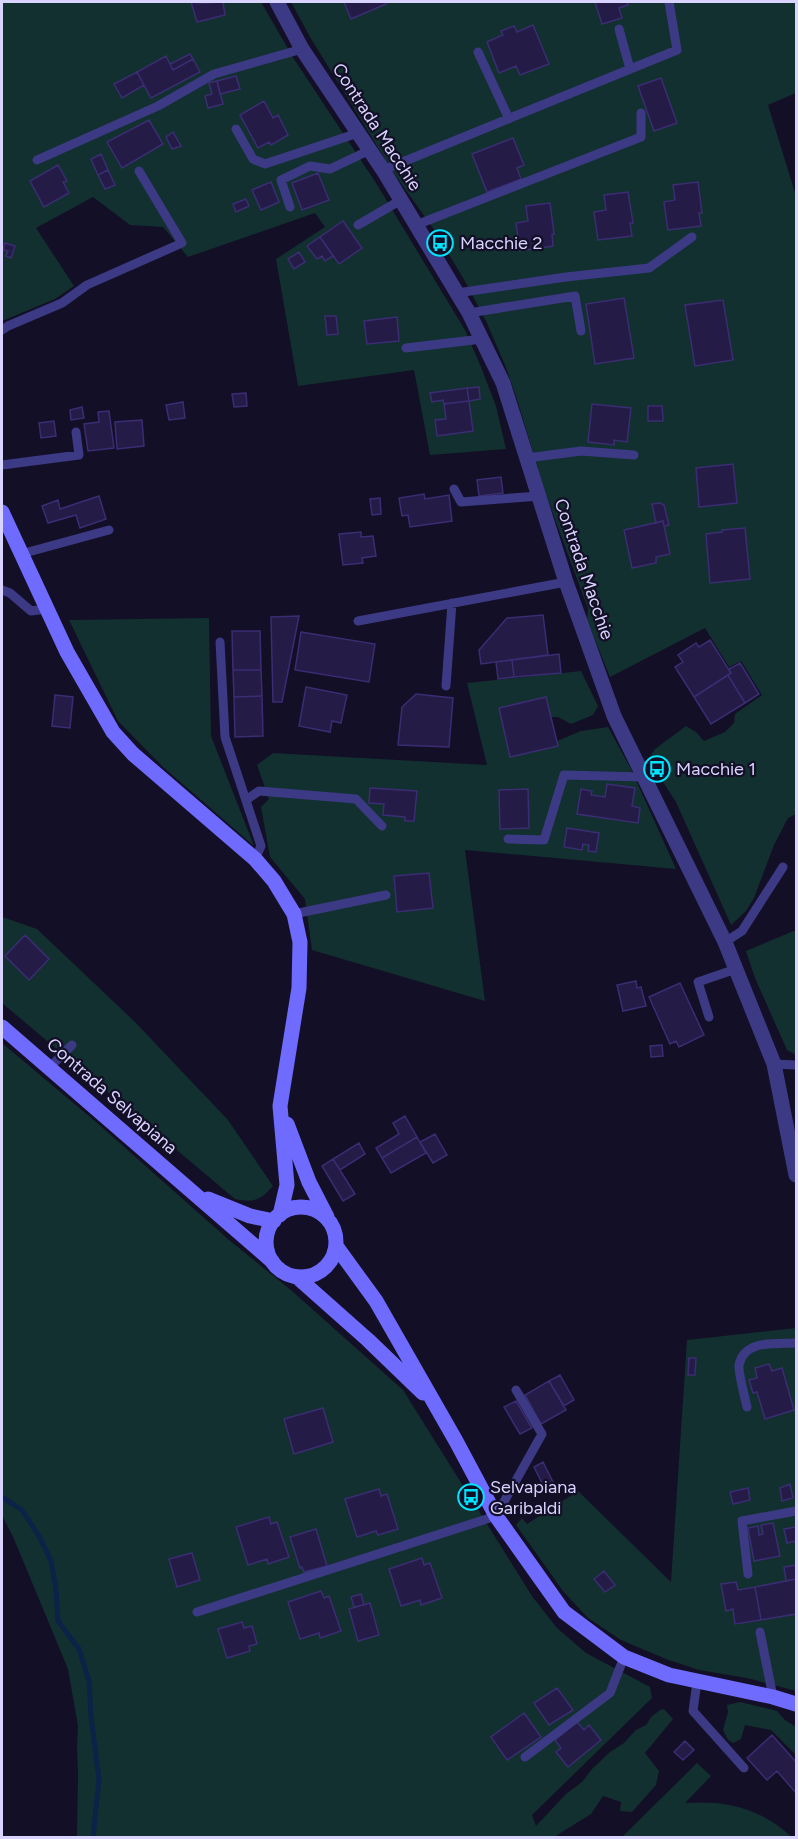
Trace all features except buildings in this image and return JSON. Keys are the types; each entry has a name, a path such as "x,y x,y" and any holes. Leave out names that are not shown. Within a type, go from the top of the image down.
{"main road":[{"path":"2,512 67,652 113,732 133,754 255,859 274,881 294,914 300,942 299,988 280,1106 287,1185 277,1218 268,1234 267,1248 272,1261 282,1272 297,1277 311,1276 323,1270 332,1259 336,1246 335,1233 309,1182 280,1106"},
{"name":"Contrada Selvapiana","path":"2,1027 272,1261"},
{"name":"Contrada Selvapiana","path":"197,1195 250,1216 277,1218"},
{"path":"277,1218 293,1209 307,1208 320,1213 330,1222"},
{"path":"336,1246 376,1301 496,1516 564,1612 624,1657 669,1675 796,1704"},
{"path":"297,1277 368,1340 436,1406"}],"street":[{"name":"Contrada Macchie","path":"277,2 302,49 383,170 470,313 503,383 566,582 614,716 725,942 774,1064 796,1175"}],"lane":[{"path":"383,170 677,50 669,2"},
{"path":"619,29 630,69"},
{"path":"37,160 158,106 214,74 302,49"},
{"path":"478,52 509,119"},
{"path":"416,225 641,137 641,113"},
{"path":"236,129 253,159 265,164 358,133"},
{"path":"290,207 281,180 310,166 330,169 370,150"},
{"path":"2,330 62,303 87,285 182,243 139,171"},
{"path":"358,225 401,200"},
{"path":"458,293 566,277 650,268 692,237"},
{"path":"470,313 575,296 581,331"},
{"path":"406,348 483,339"},
{"path":"2,465 79,455 76,432"},
{"path":"527,458 581,451 634,455"},
{"path":"454,489 461,502 539,496"},
{"path":"21,554 109,530"},
{"path":"358,621 566,582"},
{"path":"2,590 10,593 31,611 47,609"},
{"path":"446,686 452,603"},
{"path":"220,642 225,737 261,846 255,859"},
{"path":"508,839 544,840 564,775 644,777"},
{"path":"246,800 259,791 356,799 382,826"},
{"path":"725,942 742,931 783,867"},
{"path":"294,914 386,895"},
{"path":"709,1017 698,982 736,969"},
{"path":"49,1068 72,1045"},
{"path":"774,1064 796,1065"},
{"path":"747,1407 739,1365 744,1355 750,1348 757,1345 796,1343"},
{"path":"197,1612 496,1516 542,1434 516,1390"},
{"path":"748,1574 742,1521 796,1511"},
{"path":"759,1632 772,1697"},
{"path":"525,1757 610,1693 624,1657"},
{"path":"697,1682 693,1711 744,1768"}],"green space":[{"path":"2,2 261,2 294,59 376,183 465,330 496,406 506,449 430,455 414,370 298,386 276,259 325,227 315,213 188,257 163,227 130,225 93,197 36,228 74,286 55,299 2,321"},
{"path":"291,2 796,2 796,93 768,105 796,196 796,814 788,818 774,845 754,898 746,911 731,925 676,802 648,759 655,749 686,726 704,741 725,732 734,723 735,714 762,695 741,661 729,667 705,628 610,677 587,620 588,609 544,489 516,396 486,321 435,231 395,175"},
{"path":"209,618 211,736 254,846 163,767 118,721 69,620"},
{"path":"581,671 598,706 593,715 571,724 558,717 551,717 557,741 581,731 608,727 631,769 676,869 465,850 485,1001 312,950 305,899 270,857 261,807 269,799 257,765 273,753 487,765 467,683"},
{"path":"2,917 37,929 135,1022 228,1120 273,1186 269,1191 257,1199 247,1201 235,1199 2,1003"},
{"path":"796,930 796,1055 787,1050 755,978 746,951"},
{"path":"2,1043 96,1122 229,1240 292,1291 403,1390 532,1596 557,1628 586,1653 650,1687 652,1698 532,1815 536,1826 610,1752 624,1743 636,1730 646,1725 651,1717 664,1709 673,1719 645,1753 659,1771 656,1785 632,1812 620,1811 621,1802 603,1796 591,1814 554,1837 77,1837 78,1726 68,1669 2,1515"},
{"path":"796,1328 796,1691 747,1678 699,1670 621,1640 588,1618 563,1591 516,1525 522,1518 527,1524 578,1491 671,1582 687,1340"},
{"path":"740,1702 777,1711 796,1727 796,1755 771,1730 745,1725 741,1739 733,1743 728,1740 723,1730 728,1712 727,1705"},
{"path":"697,1763 711,1776 685,1803 715,1803 742,1808 767,1819 792,1837 622,1837"}],"waterway":[{"path":"2,1497 22,1510 39,1536 51,1561 58,1621 79,1649 89,1681 99,1779 93,1838"}],"place":[{"name":"Macchie 2","path":"440,243"},
{"name":"Macchie 1","path":"657,769"},
{"name":"Selvapiana Garibaldi","path":"471,1497"}]}
